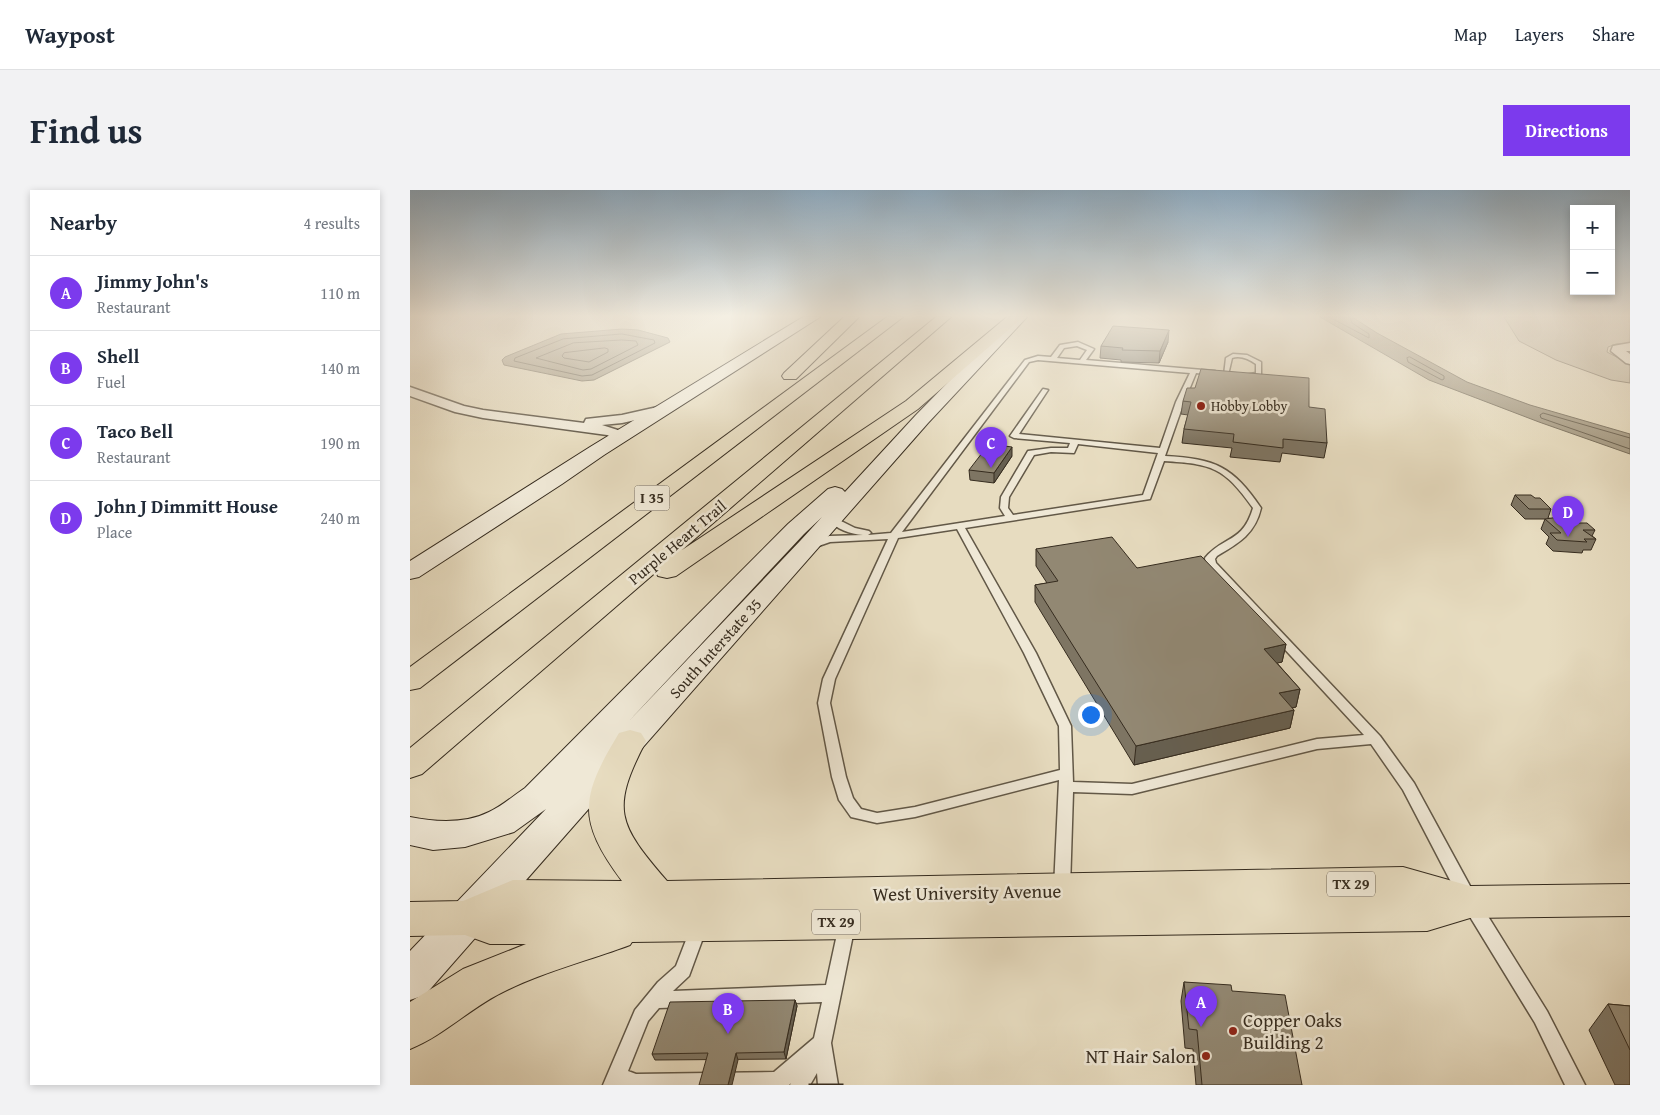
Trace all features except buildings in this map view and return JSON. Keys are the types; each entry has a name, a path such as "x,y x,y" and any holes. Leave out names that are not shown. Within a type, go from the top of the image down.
{"main road":[{"path":"410,572 745,359"},
{"path":"410,679 602,522 704,446 776,388 807,359"},
{"name":"I 35","path":"410,679 840,359"},
{"name":"Purple Heart Trail","path":"410,766 894,359"},
{"path":"566,635 632,594 913,404 968,359"},
{"name":"South Interstate 35","path":"410,980 833,520 922,419 980,359"},
{"path":"421,834 465,833 501,822 537,797 796,529 874,458 922,419"},
{"path":"410,1028 432,1011 488,979 652,911 608,827 605,805 609,782 630,741"},
{"name":"West University Avenue","path":"410,919 466,918 490,927 652,911 1062,890 1403,884 1470,902"},
{"name":"West University Avenue","path":"652,911 700,924 1427,914 1470,902 1630,900"}],"street":[{"path":"410,391 460,409 610,431 622,436"},
{"path":"553,422 604,421 662,410"}],"lane":[{"path":"1252,359 1259,363 1259,375 1053,360 1033,359 1024,363 894,534 829,679 824,703 839,777 846,800 856,813 877,818 915,812 1066,780 1132,789 1317,744 1375,739"},
{"path":"1226,374 1229,359"},
{"path":"808,546 829,539 879,538 894,534 960,526 1147,497 1180,402 1194,371"},
{"path":"1045,390 1014,436 1075,442 1205,462 1213,465 1241,486 1257,508 1255,519 1246,535 1210,558 1211,564 1375,739 1409,787 1470,902 1541,1017 1575,1085"},
{"path":"1011,518 1004,508 1005,497 1031,453 1051,450 1070,451 1075,442"},
{"path":"833,520 855,532 886,532 894,534"},
{"path":"960,526 1030,653 1065,726 1066,780 1062,890"},
{"path":"800,1085 822,1043 848,922"},
{"path":"700,924 683,971 664,988 640,1016 615,1080 636,1084 778,1082 822,1043"},
{"path":"654,1000 832,993"},
{"path":"822,1043 828,1085"}],"shaded area":[{"path":"1554,359 1620,359 1630,364 1630,383 1611,380"}],"water":[{"path":"636,359 594,380 582,381 504,365 502,360"},
{"path":"1392,359 1424,359 1467,382 1530,405 1630,434 1630,454 1539,422 1429,380"}],"place":[{"name":"Hobby Lobby","path":"1201,406"},
{"name":"Taco Bell","path":"991,468"},
{"name":"John J Dimmitt House","path":"1568,537"},
{"name":"Jimmy John's","path":"1201,1027"},
{"name":"Copper Oaks Building 2","path":"1233,1031"},
{"name":"Shell","path":"728,1034"},
{"name":"NT Hair Salon","path":"1206,1056"}]}
